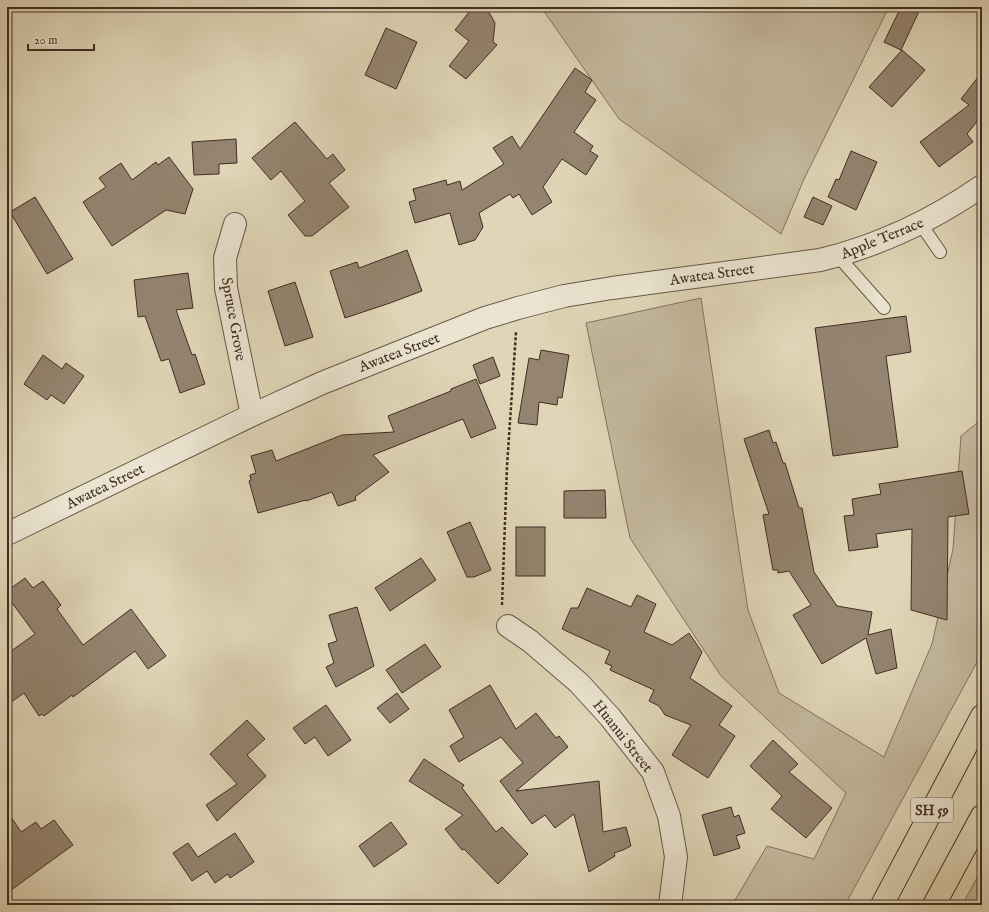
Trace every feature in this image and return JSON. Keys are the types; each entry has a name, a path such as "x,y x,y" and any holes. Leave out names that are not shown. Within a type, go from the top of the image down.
{"highway":[{"name":"SH 59","path":"882,905 982,716"},
{"path":"934,905 982,816"}],"street":[{"name":"Apple Terrace","path":"829,258 909,229 968,196 982,186"},
{"name":"Spruce Grove","path":"235,224 225,258 226,288 252,415"},
{"name":"Awatea Street","path":"7,534 252,415 322,383 485,318 564,296 829,258"},
{"name":"Huanui Street","path":"508,626 530,641 579,683 610,716 653,772 669,816 676,857 670,905"}],"lane":[{"path":"920,223 940,252"},
{"path":"829,258 884,308"}],"path":[{"path":"508,626 502,604 507,466 518,308"}],"shaded area":[{"path":"541,7 889,7 804,179 781,234 619,119"},
{"path":"701,298 748,610 779,693 884,757 932,644 953,549 961,436 982,419 982,653 845,905 732,905 767,846 814,859 846,793 721,676 630,538 586,323"},
{"path":"982,869 982,905 962,905"}],"building":[{"path":"473,7 486,7 495,23 493,42 497,45 466,79 449,66 469,41 455,30"},
{"path":"901,7 921,7 901,50 884,42"},
{"path":"386,28 417,42 396,89 365,75"},
{"path":"902,50 925,70 892,107 869,87"},
{"path":"575,68 592,80 585,92 596,100 574,132 593,146 590,151 598,156 586,175 562,159 543,187 552,202 532,215 519,194 513,198 510,194 479,213 483,227 475,240 459,245 450,213 415,223 409,202 416,200 413,189 446,180 447,185 460,181 462,190 504,164 493,148 512,136 520,149"},
{"path":"982,72 982,115 967,134 973,142 939,167 920,142 969,105 961,99"},
{"path":"295,122 327,159 333,154 345,170 329,183 349,207 312,236 305,236 288,215 305,201 281,171 271,180 252,158"},
{"path":"236,139 237,163 219,164 219,174 194,175 192,142"},
{"path":"851,151 877,162 856,210 828,197 836,179 839,180"},
{"path":"169,157 193,189 185,214 166,210 112,246 83,202 106,187 99,178 121,163 132,180 156,162 158,165"},
{"path":"35,197 73,259 47,274 10,212"},
{"path":"813,197 832,206 823,225 804,217"},
{"path":"407,250 422,291 345,318 330,271 357,262 359,268"},
{"path":"188,273 193,308 176,310 192,355 195,354 205,384 180,393 169,359 161,361 145,316 138,317 134,280"},
{"path":"295,282 313,337 285,346 268,291"},
{"path":"906,316 911,352 886,356 898,447 833,456 815,328"},
{"path":"541,350 569,355 562,398 558,397 557,405 539,402 537,425 518,423 529,358 539,360"},
{"path":"43,355 62,369 66,363 84,376 64,404 51,395 47,400 24,384"},
{"path":"493,357 500,376 480,384 473,365"},
{"path":"476,379 496,428 471,438 463,419 373,455 389,472 355,497 356,500 338,506 332,492 306,501 258,513 249,481 251,480 250,475 256,473 251,456 272,450 276,461 342,435 394,432 388,416 451,391 451,389"},
{"path":"769,430 773,443 776,442 783,463 785,463 799,508 802,508 814,572 837,606 872,612 868,635 891,629 897,668 876,674 866,638 822,664 793,615 811,605 789,571 778,573 778,570 773,570 763,515 769,514 744,439"},
{"path":"962,471 969,514 948,517 947,620 911,610 912,529 876,534 878,547 849,551 844,516 854,515 852,499 881,494 879,484"},
{"path":"605,490 606,518 564,518 564,491"},
{"path":"470,522 491,570 474,577 467,577 447,532"},
{"path":"516,527 545,527 545,576 516,576"},
{"path":"421,558 436,580 390,611 375,588"},
{"path":"25,578 33,588 43,581 61,605 57,609 83,645 131,609 166,656 148,669 135,651 73,697 72,695 44,716 42,714 39,716 24,693 7,705 7,654 35,634 7,596 7,591"},
{"path":"587,588 631,607 637,595 656,604 644,632 672,645 689,633 702,652 690,678 732,706 719,725 735,736 708,778 672,755 691,725 665,715 659,706 649,701 654,690 610,670 612,666 605,663 610,651 562,629 571,608 578,608"},
{"path":"357,607 374,666 336,687 326,667 334,663 328,644 337,641 329,615"},
{"path":"425,644 441,667 402,693 386,670"},
{"path":"490,685 516,729 536,713 556,738 559,736 568,747 516,791 599,781 603,832 626,827 631,846 614,853 615,856 589,872 574,814 555,828 545,815 532,824 500,781 523,763 501,737 459,762 450,746 464,737 449,710"},
{"path":"397,693 409,709 390,723 377,708"},
{"path":"326,705 351,740 328,756 315,737 305,744 293,728"},
{"path":"247,720 265,739 247,755 266,776 217,821 206,805 237,784 210,754"},
{"path":"773,740 798,764 789,772 832,808 806,838 771,809 782,796 750,766"},
{"path":"424,759 464,785 462,788 496,832 502,827 528,854 498,884 464,849 462,850 445,829 463,815 409,781"},
{"path":"731,807 734,817 739,815 745,833 736,836 740,848 714,856 702,815"},
{"path":"7,811 21,832 36,822 41,829 54,820 73,845 7,893"},
{"path":"391,822 407,844 374,867 359,846"},
{"path":"235,833 254,862 230,878 228,874 215,883 207,871 192,881 173,853 188,843 198,857"}]}
